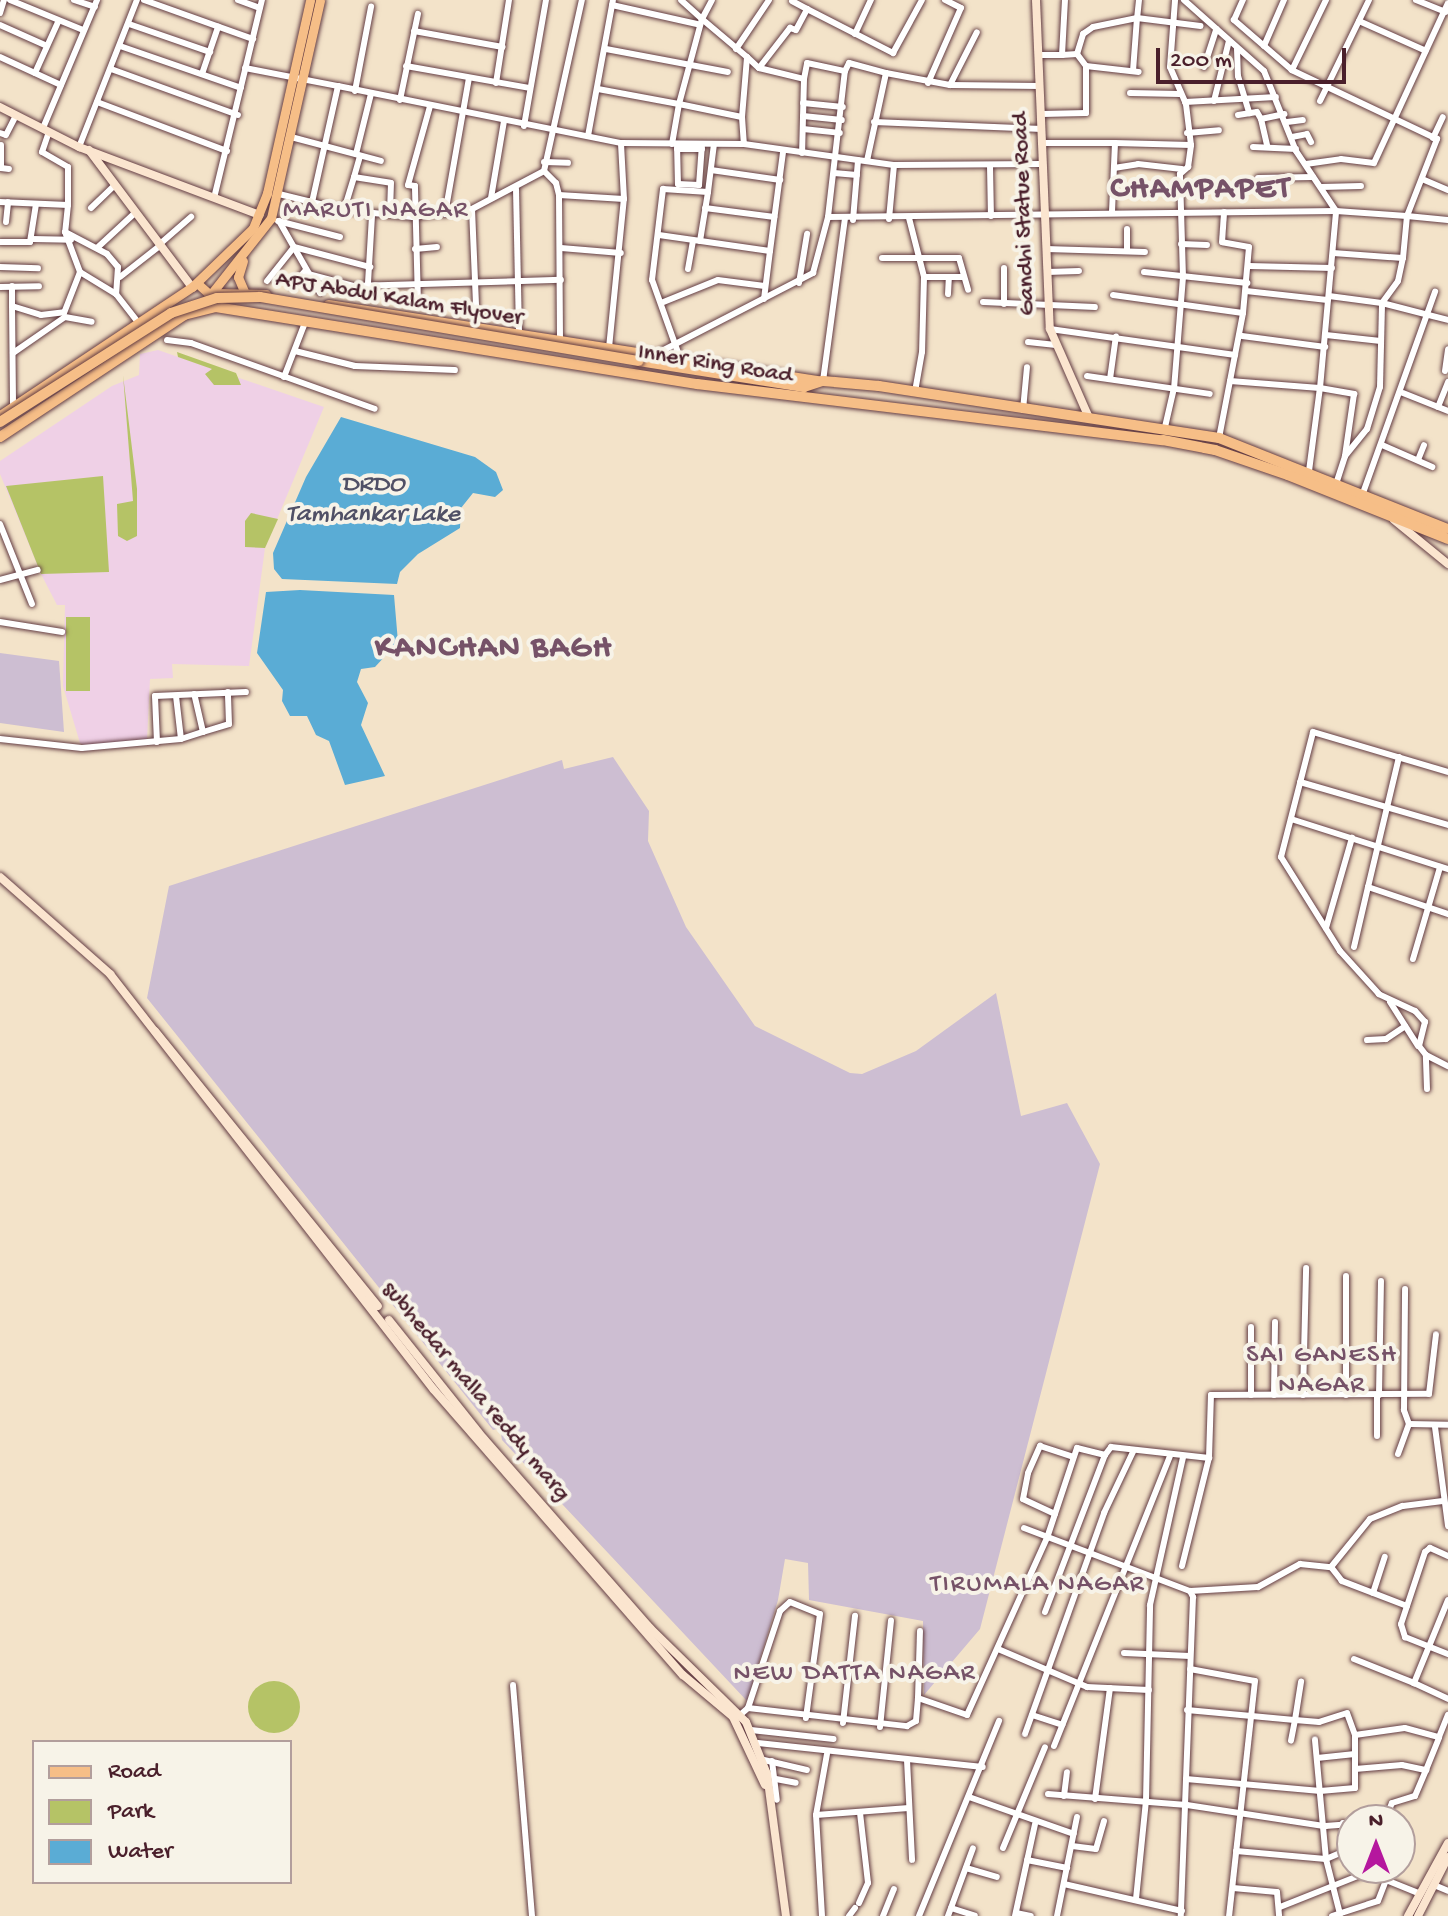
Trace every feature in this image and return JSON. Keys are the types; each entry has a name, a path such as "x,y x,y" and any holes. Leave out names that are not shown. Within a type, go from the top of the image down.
{"highway":[{"name":"APJ Abdul Kalam Flyover","path":"0,422 171,313 217,298 260,297 804,387 823,381"},
{"name":"Inner Ring Road","path":"204,308 425,337 711,386 1176,442 1262,466 1448,539"},
{"path":"0,437 166,338 204,308"},
{"path":"425,337 427,319"},
{"path":"438,340 441,322"},
{"name":"Inner Ring Road","path":"823,381 915,391 1023,410 1165,427 1219,438 1337,481 1448,529"}],"main road":[{"path":"204,308 212,293 246,254 270,218 279,194 291,137 310,0"},
{"path":"0,415 195,285 270,218 299,77 320,0"},
{"name":"Gandhi Statue Road","path":"1036,0 1050,329 1089,418"},
{"path":"0,107 84,148 215,194 270,218"},
{"path":"84,148 195,285 212,293"},
{"path":"244,291 238,277 246,254"},
{"name":"Inner Ring Road","path":"212,293 244,291 519,331 823,381"},
{"path":"1390,517 1448,564"},
{"name":"subhedar malla reddy marg","path":"0,877 110,974 434,1390 683,1675 733,1717 765,1785 786,1916"},
{"name":"subhedar malla reddy marg","path":"145,1022 169,1044 484,1439 689,1671 740,1715 768,1761 765,1785"},
{"path":"1408,1916 1448,1843"},
{"path":"1418,1916 1448,1857"}],"street":[{"path":"0,13 7,0 83,30"},
{"path":"13,353 64,314 80,272 71,240 65,232 68,167 42,152 61,85 96,4 74,0"},
{"path":"84,148 97,102 137,0"},
{"path":"144,0 253,39"},
{"path":"238,0 260,8"},
{"path":"215,194 238,115 245,68 262,0"},
{"path":"496,83 509,0"},
{"path":"524,126 546,0"},
{"path":"560,339 559,195 556,183 544,171 544,162 555,130 582,0"},
{"path":"681,0 700,21 759,68 804,79"},
{"path":"702,146 699,185 678,184 675,146 679,104 700,21 712,0"},
{"path":"736,49 769,0"},
{"path":"792,0 893,53 922,0"},
{"path":"855,34 871,0"},
{"path":"928,83 961,8 945,0"},
{"path":"1062,55 1065,0"},
{"path":"1086,66 1136,71 1139,0"},
{"path":"1114,168 1138,164 1188,167 1191,145 1185,102 1168,48 1175,0"},
{"path":"1184,0 1264,71 1296,149 1336,211 1325,347 1309,471"},
{"path":"1243,0 1234,20 1292,70 1448,144"},
{"path":"1264,46 1284,0"},
{"path":"1292,70 1326,0"},
{"path":"1320,101 1369,0"},
{"path":"1416,0 1446,13"},
{"path":"588,136 613,3 700,21"},
{"path":"1306,164 1341,159 1370,165 1446,13 1448,3"},
{"path":"355,91 371,7"},
{"path":"759,68 791,27 796,30 807,9"},
{"path":"400,100 418,14"},
{"path":"1077,54 1083,34 1093,27 1137,18 1200,26"},
{"path":"1359,21 1426,51"},
{"path":"35,73 58,22"},
{"path":"129,24 210,52"},
{"path":"0,25 47,46"},
{"path":"202,74 218,27"},
{"path":"1204,67 1216,29"},
{"path":"414,31 503,47"},
{"path":"950,85 977,32"},
{"path":"1214,101 1229,41"},
{"path":"120,46 241,88"},
{"path":"606,49 728,72"},
{"path":"1237,49 1238,76 1247,97 1249,113"},
{"path":"1039,55 1077,54"},
{"path":"1042,114 1086,113 1086,66 1077,54"},
{"path":"0,57 61,85"},
{"path":"744,144 742,117 747,57"},
{"path":"802,153 807,63 845,71"},
{"path":"656,354 799,283 813,273 828,217 842,120 845,71 849,63 928,83 1040,86"},
{"path":"406,66 529,88"},
{"path":"245,68 621,143 675,146 744,144 783,152 894,165 1042,164"},
{"path":"111,69 238,115"},
{"path":"867,161 886,73"},
{"path":"445,214 469,78"},
{"path":"312,202 338,86"},
{"path":"598,89 742,117"},
{"path":"1130,93 1180,94"},
{"path":"344,210 371,94"},
{"path":"1185,102 1276,97"},
{"path":"97,102 227,151"},
{"path":"803,103 843,107"},
{"path":"408,185 430,106"},
{"path":"1238,115 1258,113 1267,146"},
{"path":"9,169 1,168 1,145 3,134 16,115"},
{"path":"803,116 842,120"},
{"path":"1345,456 1367,429 1380,387 1382,303 1398,281 1407,216 1443,117"},
{"path":"1261,119 1303,120"},
{"path":"491,198 504,121"},
{"path":"874,122 1042,129"},
{"path":"803,129 840,133"},
{"path":"1187,133 1219,130"},
{"path":"1292,137 1307,134 1311,142"},
{"path":"291,137 381,161"},
{"path":"609,348 621,253 624,199 621,143"},
{"path":"1041,143 1191,145"},
{"path":"1112,212 1115,143"},
{"path":"688,269 705,208 714,144"},
{"path":"1253,147 1267,146 1279,151 1296,149"},
{"path":"764,301 783,152"},
{"path":"823,381 858,160"},
{"path":"544,162 568,163"},
{"path":"889,219 894,165"},
{"path":"990,166 991,216"},
{"path":"1165,427 1174,389 1183,277 1179,213 1182,169"},
{"path":"711,170 780,180"},
{"path":"279,194 372,215 413,217 472,209 516,189 544,171"},
{"path":"834,173 857,175"},
{"path":"354,177 415,186 413,217 418,303"},
{"path":"1258,178 1313,177"},
{"path":"1422,179 1448,190"},
{"path":"390,215 391,183"},
{"path":"91,208 115,185"},
{"path":"1321,187 1361,186"},
{"path":"516,189 519,331"},
{"path":"680,358 652,280 663,189 708,192"},
{"path":"559,195 624,199"},
{"path":"6,222 4,202 68,205"},
{"path":"32,239 36,204"},
{"path":"705,208 774,217"},
{"path":"472,209 477,326"},
{"path":"828,217 889,219 1112,212 1336,211 1448,222"},
{"path":"97,248 136,212"},
{"path":"1219,438 1235,355 1242,336 1249,266 1248,243 1222,242 1224,212"},
{"path":"368,283 372,215"},
{"path":"116,294 120,277 191,217"},
{"path":"270,218 340,237"},
{"path":"270,218 294,247 320,293"},
{"path":"909,218 924,277 915,391"},
{"path":"1127,229 1127,251"},
{"path":"65,232 107,254 120,277"},
{"path":"799,283 807,234"},
{"path":"659,235 770,251"},
{"path":"0,242 71,240"},
{"path":"1181,244 1207,245"},
{"path":"294,247 370,267"},
{"path":"267,281 294,247"},
{"path":"415,249 437,247"},
{"path":"561,248 621,253"},
{"path":"804,249 820,252"},
{"path":"1046,249 1145,252"},
{"path":"1333,253 1403,258"},
{"path":"882,258 919,256 961,259 968,290"},
{"path":"1249,266 1332,268"},
{"path":"0,267 38,268"},
{"path":"1004,268 1004,304"},
{"path":"1047,272 1079,271"},
{"path":"80,272 116,294 138,322"},
{"path":"1144,272 1382,303 1448,320"},
{"path":"306,273 354,286 368,283 561,280"},
{"path":"292,286 306,273"},
{"path":"924,277 964,277"},
{"path":"948,294 949,277"},
{"path":"661,303 718,280 765,286"},
{"path":"12,286 13,406"},
{"path":"0,287 39,286"},
{"path":"1363,493 1403,393 1435,292"},
{"path":"1113,295 1243,313"},
{"path":"983,302 1048,308 1095,307"},
{"path":"12,306 41,315 64,314 92,322"},
{"path":"284,377 306,319"},
{"path":"1050,329 1235,355"},
{"path":"1326,335 1381,341"},
{"path":"1110,379 1116,336"},
{"path":"1242,336 1325,347"},
{"path":"166,338 375,409"},
{"path":"1028,342 1056,345"},
{"path":"1445,371 1448,349"},
{"path":"295,351 355,366 455,370"},
{"path":"1023,410 1027,367"},
{"path":"1087,376 1210,394"},
{"path":"1230,381 1320,388 1354,394 1345,456 1337,481"},
{"path":"1438,407 1448,382"},
{"path":"1403,393 1448,411"},
{"path":"1382,445 1432,467"},
{"path":"1418,460 1424,445"},
{"path":"0,524 23,574 32,604"},
{"path":"0,580 38,570"},
{"path":"0,622 62,632"},
{"path":"0,739 82,748 181,739 229,724 228,692"},
{"path":"157,742 155,696 246,692"},
{"path":"194,694 203,732"},
{"path":"176,696 181,739"},
{"path":"1448,772 1313,732 1281,857 1340,951 1390,1002 1426,1055 1448,1066"},
{"path":"1354,947 1384,805 1399,757"},
{"path":"1300,782 1448,825"},
{"path":"1291,819 1448,869"},
{"path":"1326,928 1352,838"},
{"path":"1413,959 1440,867"},
{"path":"1368,887 1448,914"},
{"path":"1390,1002 1415,1011 1425,1022 1419,1046"},
{"path":"1367,1040 1386,1039 1405,1026"},
{"path":"1426,1055 1427,1089"},
{"path":"1303,1395 1306,1268"},
{"path":"1346,1276 1346,1395"},
{"path":"1377,1436 1381,1281"},
{"path":"1398,1454 1409,1424 1405,1395 1405,1289"},
{"path":"1274,1395 1275,1322"},
{"path":"1251,1327 1251,1395"},
{"path":"1182,1566 1209,1458 1211,1395 1405,1395 1432,1390 1436,1334"},
{"path":"1409,1424 1448,1425"},
{"path":"1435,1427 1448,1526"},
{"path":"1055,1514 1023,1499 1028,1473 1040,1446 1073,1457"},
{"path":"918,1698 967,1715 1047,1538 1073,1457 1082,1446 1105,1455"},
{"path":"1045,1612 1109,1447 1209,1458"},
{"path":"1025,1734 1090,1553 1133,1452"},
{"path":"1054,1746 1170,1456"},
{"path":"1136,1899 1146,1801 1147,1654 1157,1580 1183,1457"},
{"path":"1331,1567 1370,1519 1403,1506 1443,1501"},
{"path":"1024,1528 1070,1549 1090,1553 1190,1591 1258,1587 1300,1564 1331,1567 1342,1581 1407,1606"},
{"path":"1448,1556 1428,1549 1401,1624 1405,1637 1448,1654"},
{"path":"1373,1593 1385,1557"},
{"path":"1064,1884 1136,1899 1181,1913 1187,1805 1190,1591"},
{"path":"1414,1683 1448,1600"},
{"path":"740,1715 748,1708 782,1607 790,1602 820,1614 806,1718"},
{"path":"843,1723 855,1616"},
{"path":"880,1727 891,1621"},
{"path":"748,1708 880,1727 912,1725 918,1698 920,1631"},
{"path":"998,1649 1079,1685 1149,1690"},
{"path":"1124,1653 1190,1656"},
{"path":"1354,1659 1448,1699"},
{"path":"1190,1669 1254,1679 1229,1916"},
{"path":"1291,1741 1301,1681"},
{"path":"513,1685 532,1916"},
{"path":"1095,1799 1110,1688"},
{"path":"1186,1779 1320,1791 1355,1788 1355,1735 1347,1713 1319,1722 1187,1710"},
{"path":"1032,1715 1062,1725"},
{"path":"1392,1804 1415,1796 1448,1715"},
{"path":"919,1916 983,1767 999,1721"},
{"path":"1355,1735 1405,1728 1439,1737"},
{"path":"751,1730 834,1739"},
{"path":"1315,1740 1326,1859 1334,1884 1336,1915 1378,1901 1384,1884"},
{"path":"758,1743 827,1754 983,1767"},
{"path":"1003,1848 1045,1747"},
{"path":"822,1916 816,1815 827,1754"},
{"path":"1317,1758 1355,1754"},
{"path":"907,1760 912,1860"},
{"path":"768,1761 807,1770"},
{"path":"768,1761 776,1779 777,1800"},
{"path":"1355,1769 1402,1765 1426,1770"},
{"path":"1064,1796 1067,1772"},
{"path":"776,1779 796,1783"},
{"path":"1048,1794 1187,1805 1325,1826 1336,1824"},
{"path":"969,1797 1035,1824 1074,1834"},
{"path":"816,1815 909,1808"},
{"path":"849,1916 868,1883 860,1813"},
{"path":"1057,1916 1077,1817"},
{"path":"1072,1846 1098,1848 1104,1821"},
{"path":"1031,1916 1016,1915 1035,1824"},
{"path":"948,1916 973,1848"},
{"path":"1236,1851 1326,1859 1336,1855"},
{"path":"1027,1860 1067,1868"},
{"path":"966,1868 997,1877"},
{"path":"1280,1907 1334,1884"},
{"path":"1396,1884 1419,1893"},
{"path":"1434,1885 1448,1891"},
{"path":"1233,1888 1277,1892 1279,1916"},
{"path":"883,1916 894,1889"},
{"path":"951,1908 975,1916"}],"shaded area":[{"path":"158,350 324,407 265,548 249,666 172,664 173,678 150,679 147,740 86,746 80,743 63,686 65,605 57,605 41,574 0,474 0,461 112,386 139,375 140,354"},
{"path":"0,653 59,661 64,732 0,723"},
{"path":"613,757 649,811 648,841 686,927 755,1026 850,1073 862,1074 916,1051 996,993 1021,1116 1067,1103 1100,1164 980,1629 924,1695 923,1621 809,1600 808,1563 785,1559 778,1600 747,1701 502,1440 500,1428 493,1430 147,998 169,886 562,760 564,769"}],"green space":[{"path":"177,352 236,373 241,385 214,385 205,374 212,369 178,357"},
{"path":"123,375 137,489 137,536 127,541 118,536 117,504 133,501"},
{"path":"103,476 109,572 41,574 6,486"},
{"path":"251,513 278,519 265,548 245,547 245,521"},
{"path":"66,617 90,617 90,691 66,691"},
{"path":"274,1681 292,1689 300,1707 292,1725 274,1733 256,1725 248,1707 256,1689"}],"water":[{"name":"DRDO Tamhankar Lake","path":"341,417 475,457 496,472 503,490 495,497 473,493 461,508 460,528 418,554 400,572 397,584 282,579 274,569 273,553 306,477"},
{"name":"DRDO Tamhankar Lake","path":"300,590 394,595 398,642 375,667 361,669 357,682 368,703 361,725 385,776 345,785 329,741 316,735 307,716 290,716 282,701 283,690 257,653 266,592"}],"district":[{"name":"CHAMPAPET","path":"1201,190"},
{"name":"MARUTI NAGAR","path":"376,212"},
{"name":"KANCHAN BAGH","path":"494,649"},
{"name":"SAI GANESH NAGAR","path":"1322,1372"},
{"name":"TIRUMALA NAGAR","path":"1038,1586"},
{"name":"NEW DATTA NAGAR","path":"855,1675"}]}
